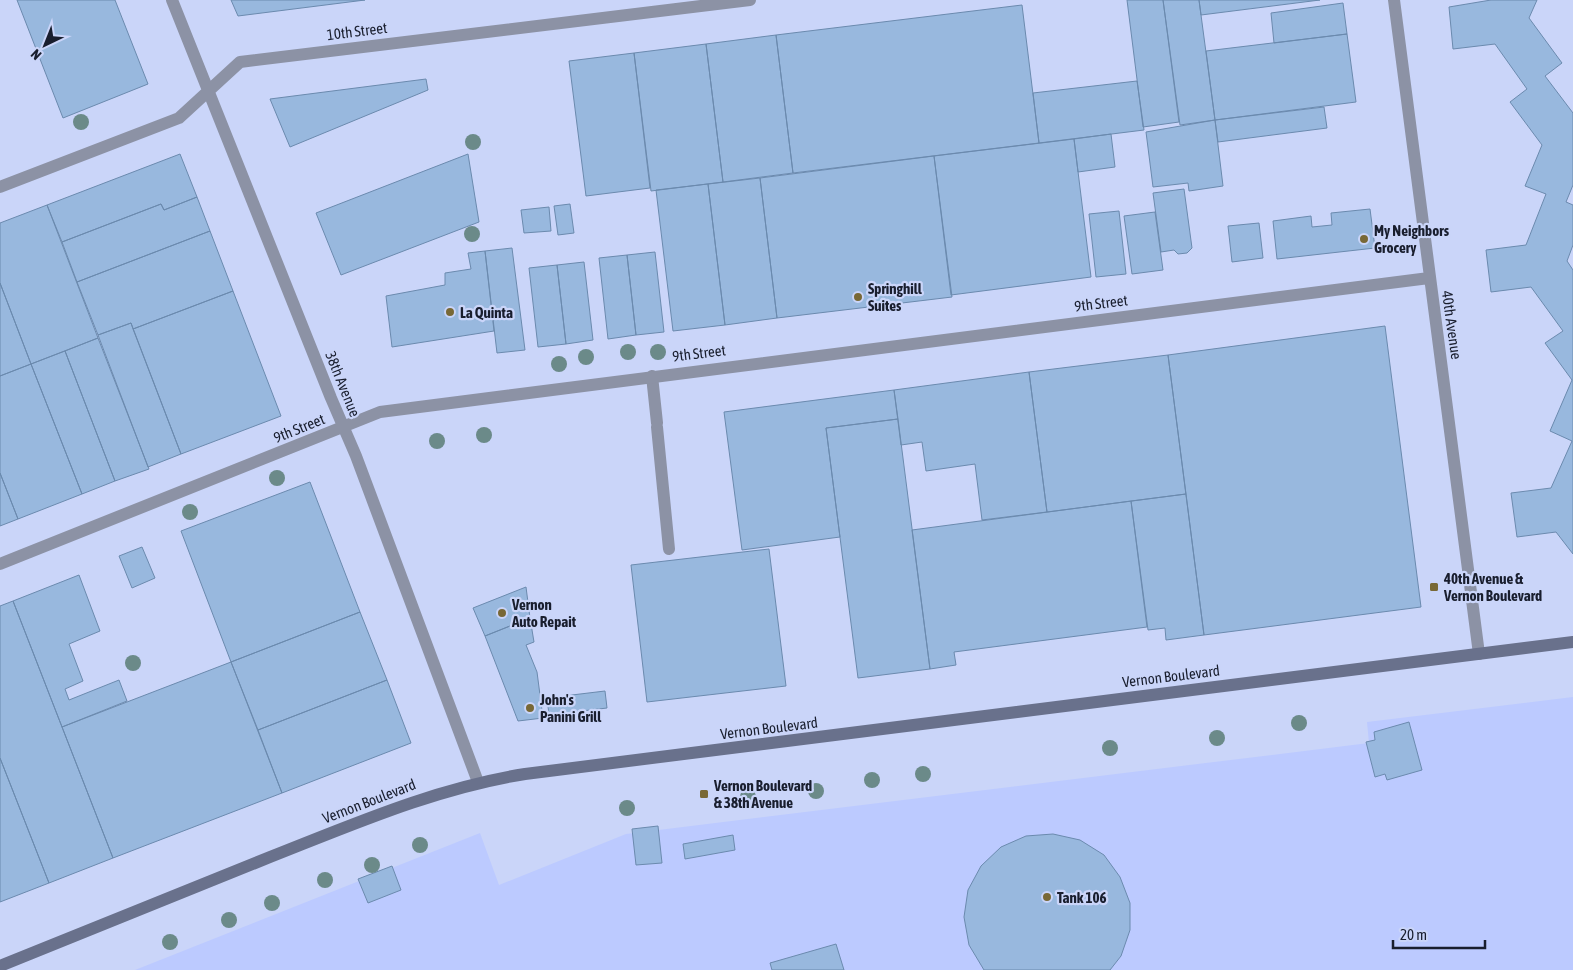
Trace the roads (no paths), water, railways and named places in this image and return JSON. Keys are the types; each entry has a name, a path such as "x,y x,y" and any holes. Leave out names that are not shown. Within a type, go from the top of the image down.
{"main road":[{"name":"Vernon Boulevard","path":"0,966 331,833 424,798 478,782 525,774 1573,642"}],"street":[{"name":"38th Avenue","path":"172,0 343,428 356,456 478,782"},
{"name":"10th Street","path":"0,187 178,118 240,62 750,0"},
{"name":"40th Avenue","path":"1394,0 1479,654"},
{"name":"9th Street","path":"0,564 380,412 1429,278"},
{"path":"652,376 670,549"}],"place":[{"name":"My Neighbors Grocery","path":"1364,239"},
{"name":"Springhill Suites","path":"858,297"},
{"name":"La Quinta","path":"450,312"},
{"name":"40th Avenue & Vernon Boulevard","path":"1434,587"},
{"name":"Vernon Auto Repait","path":"502,613"},
{"name":"John's Panini Grill","path":"530,708"},
{"name":"Vernon Boulevard & 38th Avenue","path":"704,794"},
{"name":"Tank 106","path":"1047,897"}]}
